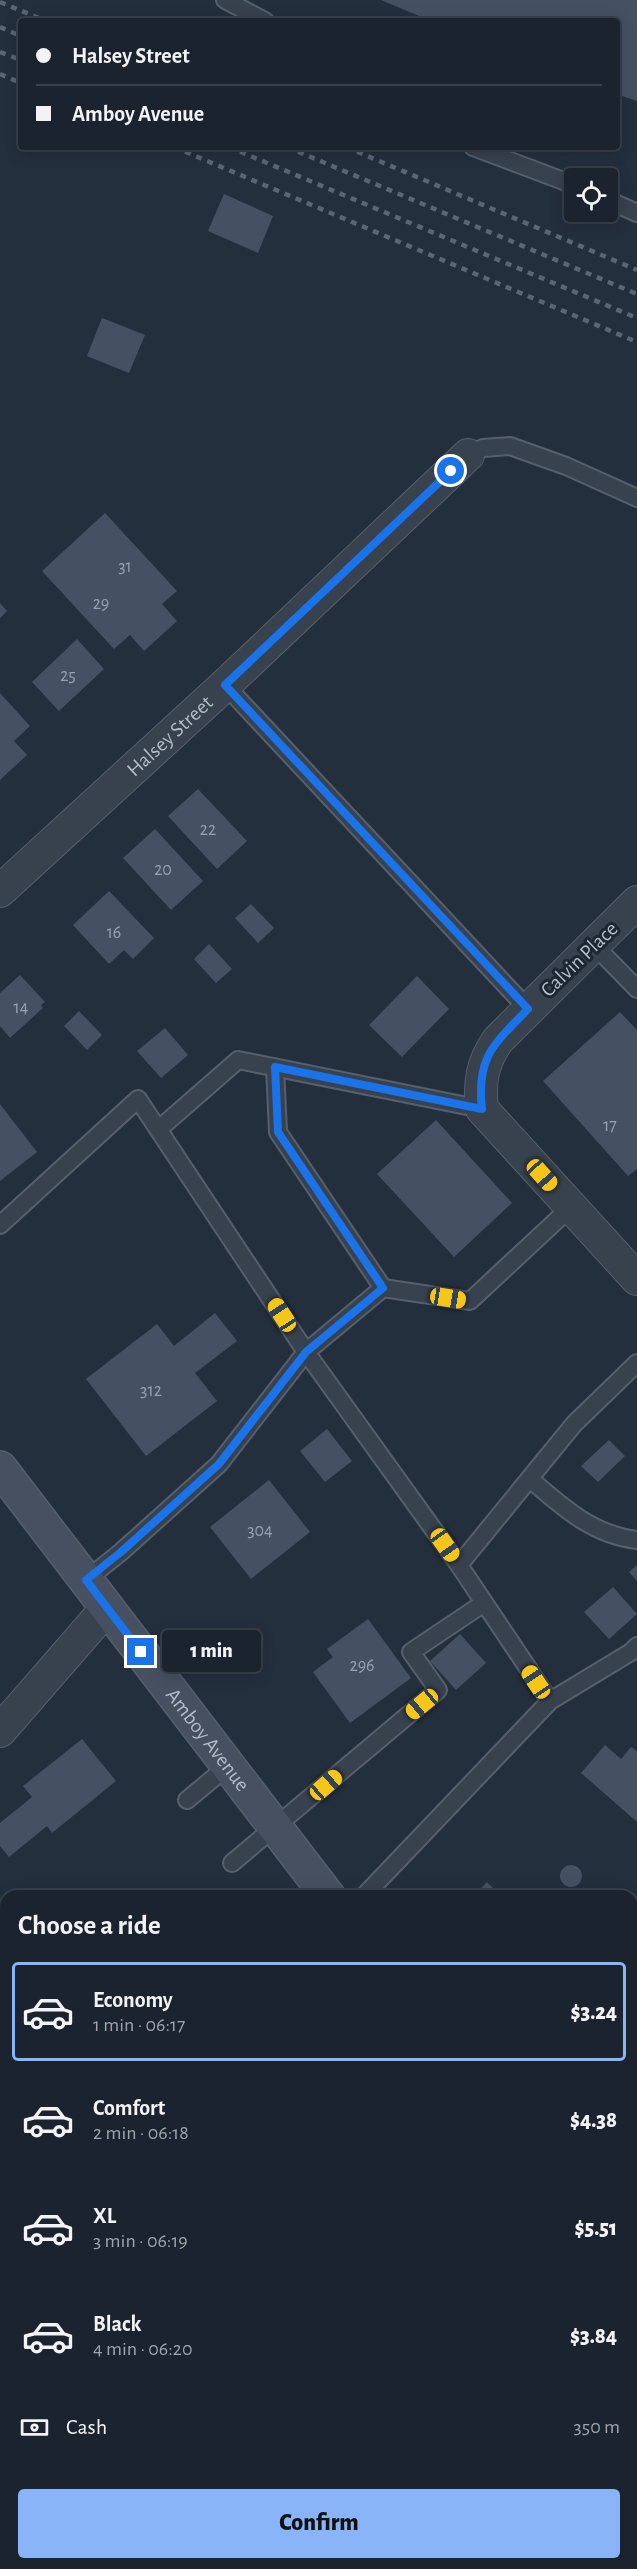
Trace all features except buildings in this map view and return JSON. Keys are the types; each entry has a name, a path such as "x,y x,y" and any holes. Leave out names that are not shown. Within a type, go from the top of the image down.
{"street":[{"name":"Halsey Street","path":"0,891 225,685 468,455"},
{"name":"Calvin Place","path":"482,1109 482,1072 489,1052 528,1009 637,902"},
{"path":"482,1109 637,1279"},
{"name":"Amboy Avenue","path":"0,1468 322,1890"},
{"path":"0,1731 107,1608"}],"lane":[{"path":"225,0 259,18"},
{"path":"481,150 564,181"},
{"path":"618,204 637,213"},
{"path":"468,455 483,448 510,446 566,466 637,498"},
{"path":"225,685 528,1009"},
{"path":"594,945 637,989"},
{"path":"159,1128 238,1060 482,1109"},
{"path":"275,1067 278,1132 383,1288 470,1301 571,1207"},
{"path":"0,1225 138,1099 306,1352 459,1565 550,1701"},
{"path":"86,1580 121,1552 219,1464 306,1352 383,1288"},
{"path":"459,1565 574,1424 637,1363"},
{"path":"530,1479 571,1513 596,1530 637,1540"},
{"path":"232,1863 438,1690 411,1652 484,1603"},
{"path":"370,1890 550,1701 631,1652 637,1646"},
{"path":"187,1800 228,1766"}],"railway":[{"path":"0,2 39,18"},
{"path":"0,27 18,35"},
{"path":"0,52 18,59"},
{"path":"0,74 18,82"},
{"path":"181,150 637,342"},
{"path":"236,150 637,318"},
{"path":"294,150 637,294"},
{"path":"353,150 637,270"}],"route":[{"path":"141,1652 86,1580 121,1552 219,1464 306,1352 383,1288 278,1132 275,1067 482,1109 480,1090 482,1072 489,1052 528,1009 225,685 451,471"}]}
